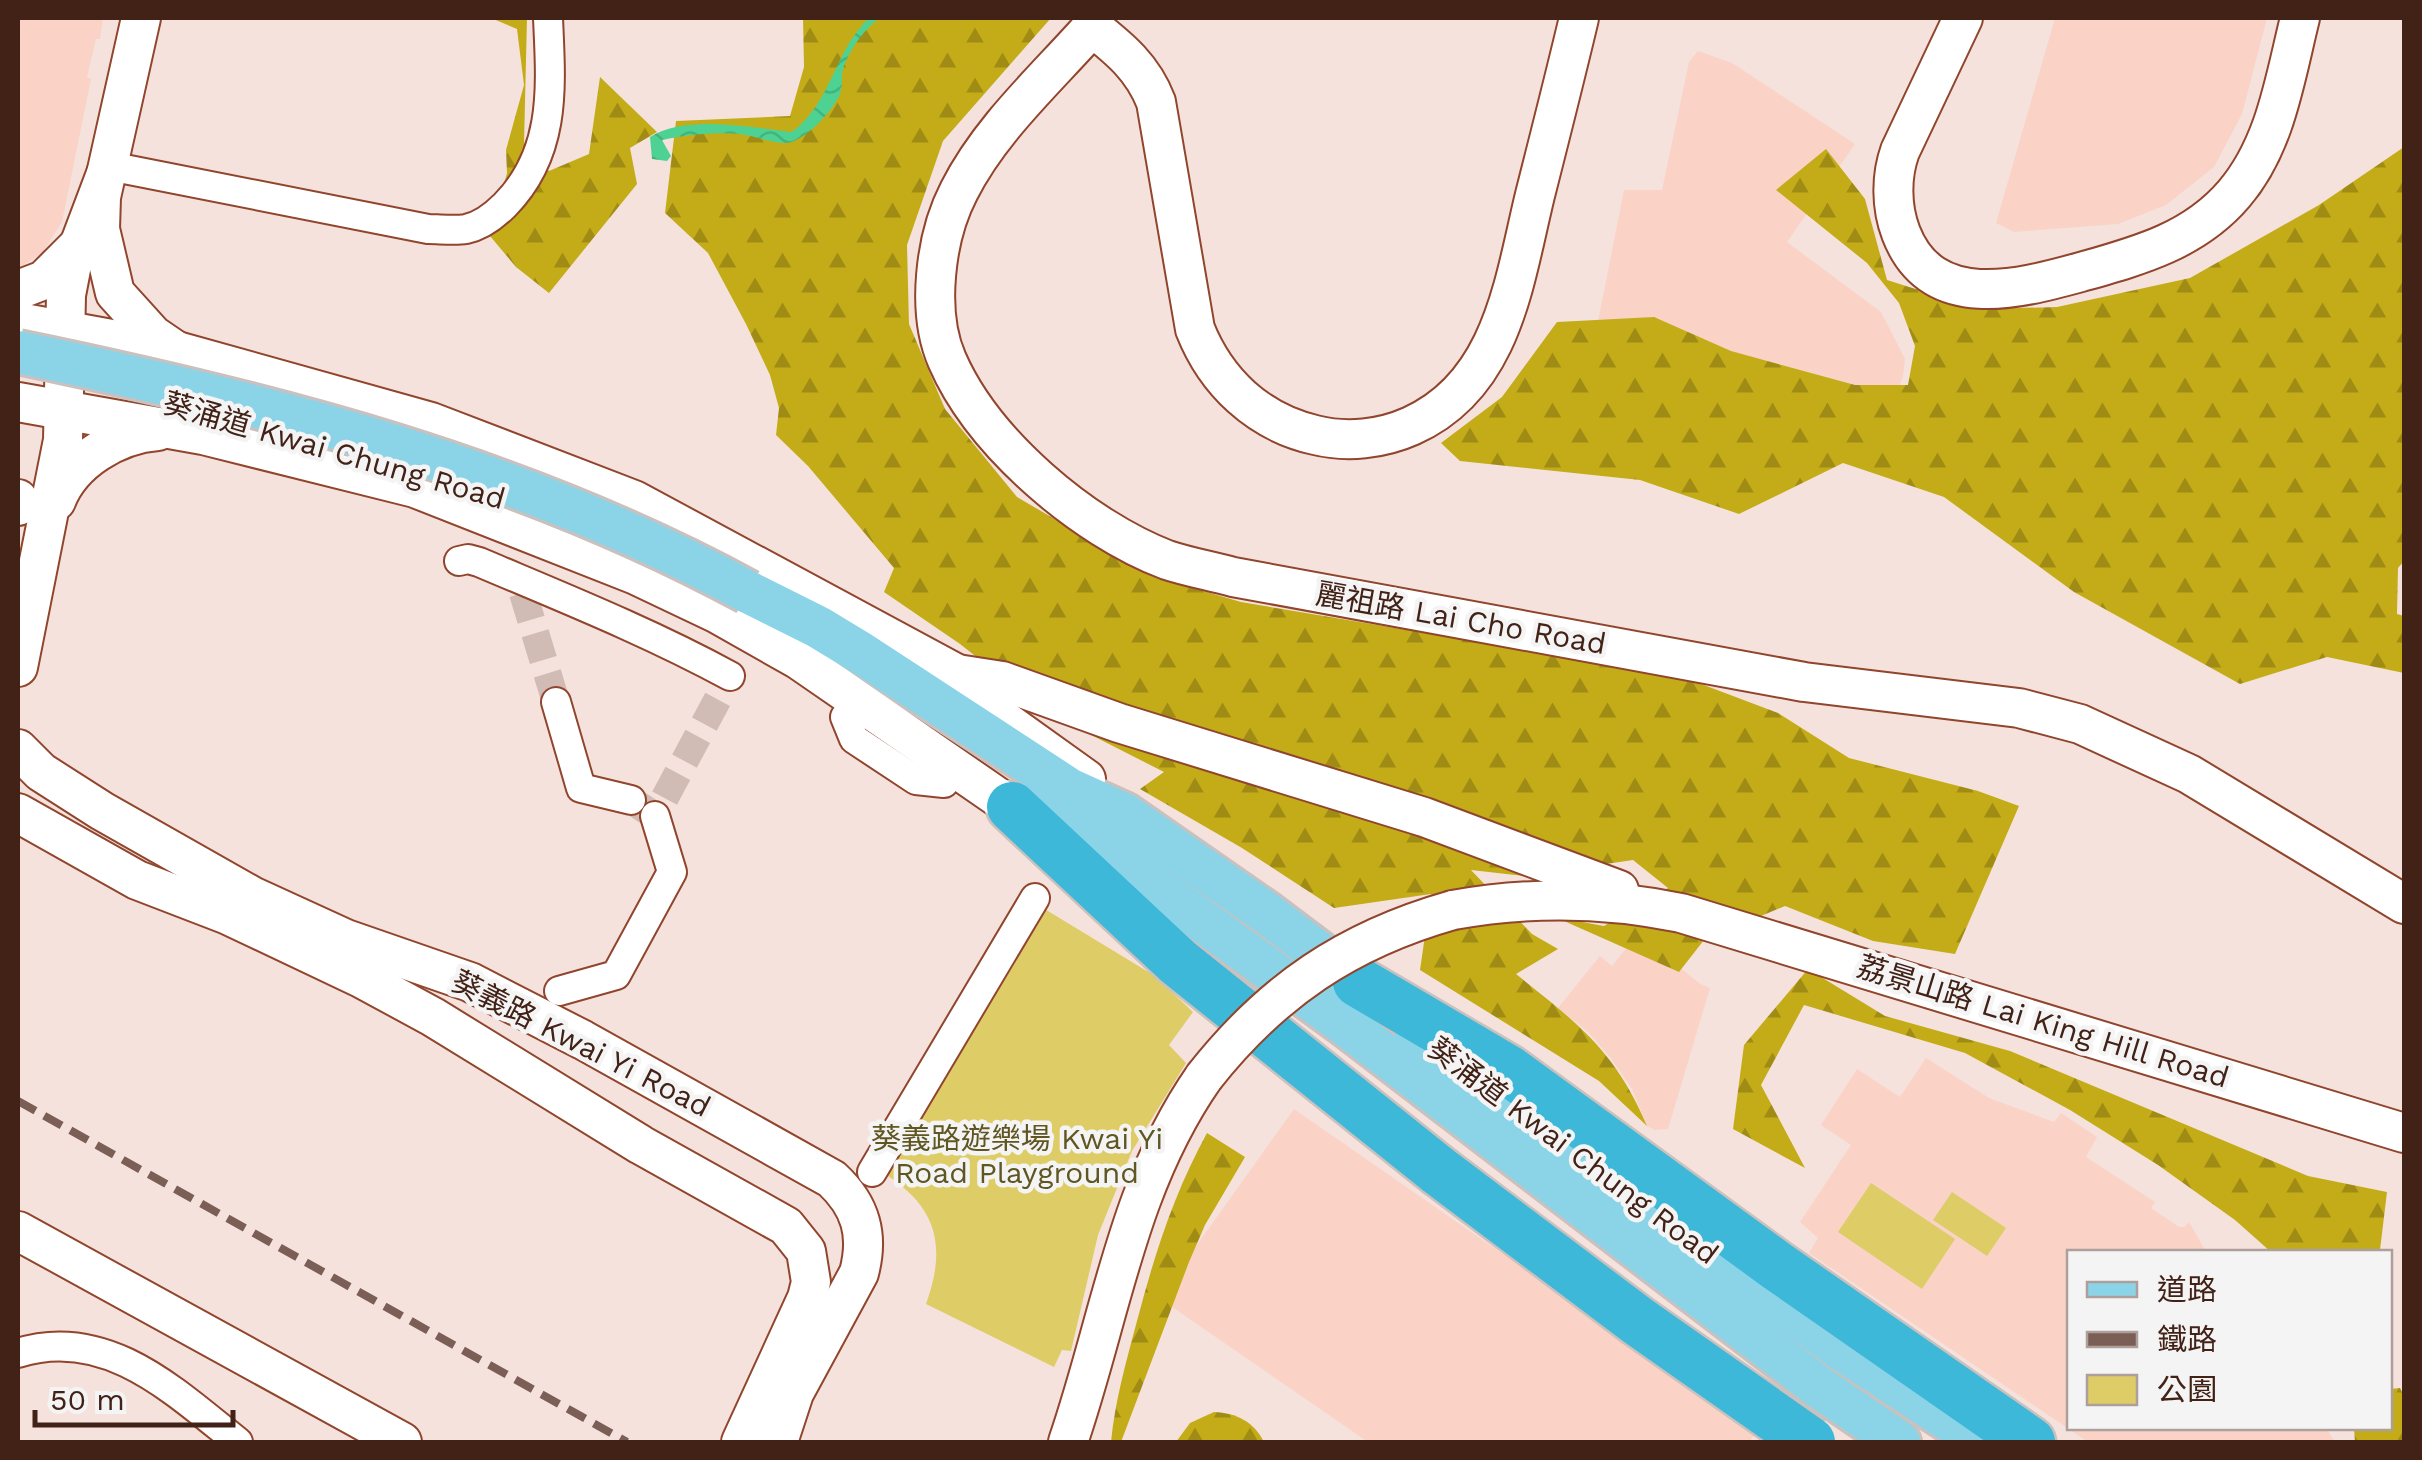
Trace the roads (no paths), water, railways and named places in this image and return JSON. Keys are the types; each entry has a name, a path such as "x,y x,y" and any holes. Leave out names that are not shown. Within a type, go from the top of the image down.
{"highway":[{"path":"1012,807 1178,962 1439,1171 1638,1321 1810,1442"},
{"path":"1358,982 1508,1070 1777,1266 2030,1442"}],"main road":[{"name":"葵涌道 Kwai Chung Road","path":"18,352 153,380 413,449 619,526 902,699 1058,806 1146,880 1343,1023 1805,1376 1899,1442"},
{"name":"葵涌道 Kwai Chung Road","path":"18,372 168,404 408,466 522,504 861,653 1068,789 1124,814 1265,912 1358,982 1488,1095 1842,1350 1982,1442"}],"street":[{"path":"141,18 101,197 100,229 114,293 154,335 177,351"},
{"path":"109,166 428,229 468,229 495,215 519,192 546,136 552,98 548,18"},
{"path":"1096,22 1148,80 1156,102 1190,309 1209,360 1244,400 1280,423 1318,436 1360,439 1400,431 1435,414 1475,376 1495,341 1510,300 1579,18"},
{"path":"1962,18 1900,151 1894,198 1906,242 1930,271 1968,288 2002,291 2142,254 2176,240 2210,219 2237,190 2267,140 2300,18"},
{"name":"麗祖路 Lai Cho Road","path":"1096,22 982,151 957,194 937,278 937,321 946,358 966,398 1049,490 1104,527 1166,559 1233,577 1804,682 2019,708 2080,724 2189,774 2404,904"},
{"path":"18,668 28,509 63,440 66,296 72,264 109,166"},
{"path":"18,290 52,274 86,232"},
{"name":"葵涌道 Kwai Chung Road","path":"18,322 177,351 431,422 634,500 957,674 994,712 1076,770 1124,814"},
{"name":"葵涌道 Kwai Chung Road","path":"18,402 203,435 414,488 636,575 800,660 1012,807 1146,880"},
{"path":"28,509 60,490 95,454 138,432 203,435"},
{"path":"459,561 479,562 521,586 643,631 730,676"},
{"path":"957,674 1002,680 1118,723 1424,818 1681,913"},
{"path":"504,1062 492,1050 490,1033 498,1018 616,975 672,872 643,808 581,788 556,702"},
{"path":"844,717 854,739 916,780 944,782"},
{"name":"葵義路 Kwai Yi Road","path":"18,750 41,772 102,811 252,896 346,939 470,982 545,1002 832,1179 848,1194 858,1212 864,1232 864,1253 859,1273 794,1393 778,1442"},
{"name":"葵義路 Kwai Yi Road","path":"18,813 136,880 228,915 433,1017 624,1135 786,1226 806,1250 811,1282 741,1442"},
{"path":"872,1172 1035,898"},
{"path":"1068,1442 1093,1369 1113,1282 1140,1198 1170,1131 1204,1077 1253,1020 1315,970 1382,934 1453,910 1567,898 1681,913"},
{"name":"荔景山路 Lai King Hill Road","path":"1681,913 2404,1132"},
{"path":"18,1230 402,1442"},
{"path":"18,1354 53,1345 88,1348 116,1356 143,1370 238,1442"},
{"path":"1087,1442 1093,1369"}],"water":[{"path":"869,18 879,18 849,55 834,105 801,137 786,143 740,134 681,137 662,140 671,156 667,161 652,159 650,137 682,126 720,124 792,132 816,106 857,31"}],"tunnel":[{"path":"523,593 556,702"},
{"path":"637,804 655,816 720,695"}],"railway":[{"path":"18,1101 627,1442"}],"park label":[{"name":"葵義路遊樂場 Kwai Yi Road Playground","path":"1017,1156"}]}
